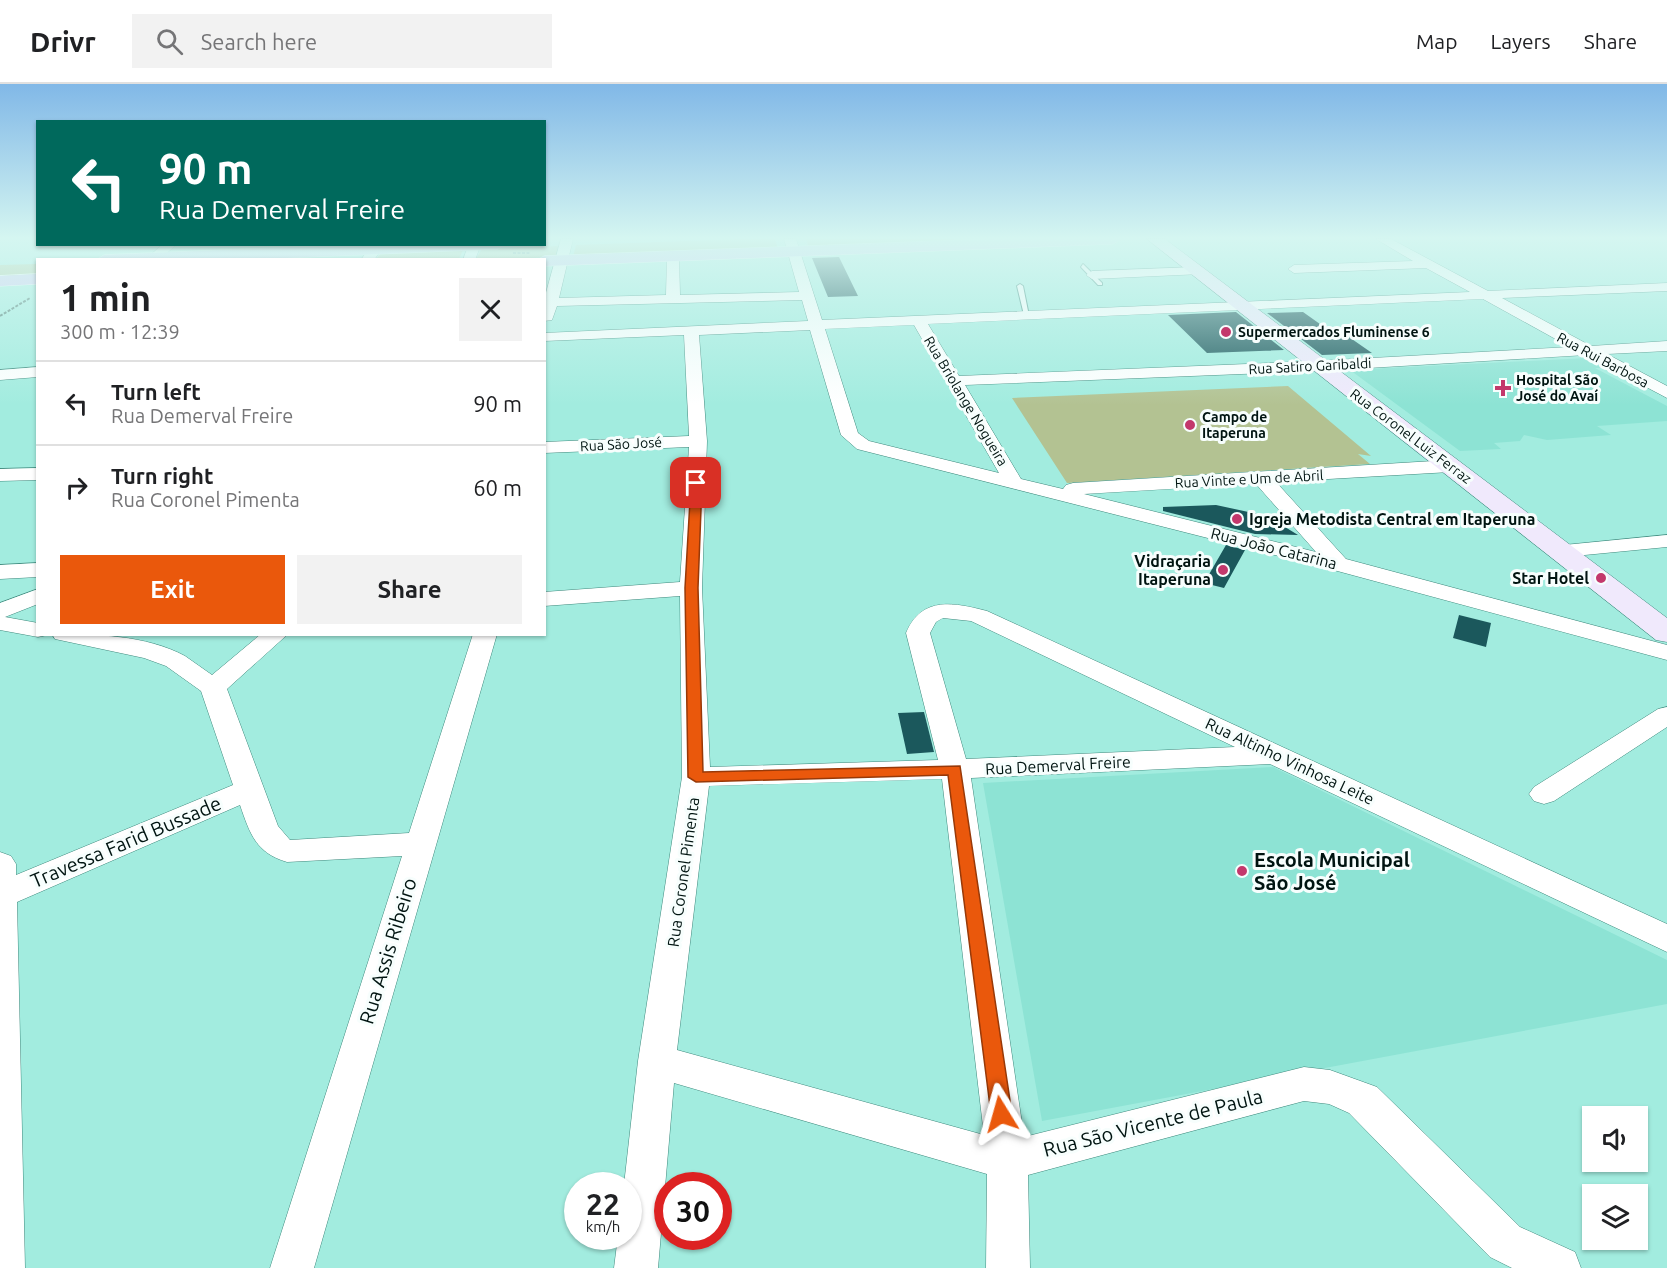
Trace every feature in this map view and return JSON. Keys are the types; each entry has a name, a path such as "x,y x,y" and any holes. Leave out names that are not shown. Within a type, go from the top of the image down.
{"main road":[{"name":"Rua Coronel Luiz Ferraz","path":"1226,294 1564,551 1667,633"}],"street":[{"path":"546,321 553,294"},
{"path":"673,294 673,299"},
{"name":"Rua Rui Barbosa","path":"1481,294 1667,393"},
{"path":"546,337 1520,294"},
{"path":"551,302 808,296"},
{"name":"Rua João Catarina","path":"808,296 850,435 863,445 1338,564 1667,652"},
{"name":"Rua Briolange Nogueira","path":"918,320 1014,483"},
{"name":"Rua Coronel Pimenta","path":"636,1268 657,1061 696,777 692,588 698,441 691,330"},
{"name":"Rua Satiro Garibaldi","path":"952,381 1318,366 1667,346"},
{"path":"0,375 36,372"},
{"name":"Rua São José","path":"546,448 698,441"},
{"name":"Rua Vinte e Um de Abril","path":"1048,491 1450,466"},
{"path":"0,475 36,474"},
{"path":"1262,478 1338,564"},
{"path":"1564,551 1667,541"},
{"path":"0,572 36,570"},
{"path":"546,599 692,588"},
{"path":"0,611 36,597"},
{"name":"Rua Altinho Vinhosa Leite","path":"955,769 918,633 920,626 935,612 947,610 979,616 1667,939"},
{"path":"0,623 36,630"},
{"path":"74,636 152,652 176,662 213,687 264,831 276,846 287,851 420,844"},
{"path":"213,687 274,636"},
{"name":"Rua Assis Ribeiro","path":"292,1268 484,636"},
{"path":"1544,794 1667,715"},
{"name":"Rua Demerval Freire","path":"696,777 955,769 1276,754"},
{"path":"955,769 1007,1161 1008,1268"},
{"name":"Travessa Farid Bussade","path":"0,880 250,789"},
{"path":"0,880 3,1268"},
{"path":"657,1061 1007,1161"},
{"name":"Rua São Vicente de Paula","path":"1007,1161 1304,1084 1330,1087 1362,1100 1505,1242 1559,1268"}],"lane":[{"path":"1022,294 1027,315"}],"path":[{"path":"0,316 36,294"}],"shaded area":[{"name":"Hospital São José do Avaí","path":"1587,358 1607,368 1595,368 1667,406 1667,421 1597,426 1611,435 1547,440 1524,435 1520,441 1494,443 1501,449 1460,451 1350,370"},
{"name":"Campo de Itaperuna","path":"1288,386 1371,456 1358,454 1370,464 1067,483 1012,398"},
{"name":"Escola Municipal São José","path":"1273,767 1667,960 1667,1004 1042,1121 983,783"}],"building":[{"path":"827,294 858,296 828,297"},
{"name":"Supermercados Fluminense 6","path":"1236,312 1284,350 1207,353 1168,315"},
{"path":"1303,312 1327,329 1336,328 1372,353 1322,355 1267,313"},
{"name":"Igreja Metodista Central em Itaperuna","path":"1216,505 1267,516 1298,535 1255,534 1163,511 1163,507"},
{"name":"Vidraçaria Itaperuna","path":"1226,545 1245,550 1224,588 1204,583"},
{"path":"1459,615 1491,623 1486,647 1453,638"},
{"path":"924,712 934,752 907,754 898,713"}],"place":[{"name":"Supermercados Fluminense 6","path":"1226,332"},
{"name":"Hospital São José do Avaí","path":"1503,388"},
{"name":"Campo de Itaperuna","path":"1190,425"},
{"name":"Igreja Metodista Central em Itaperuna","path":"1237,519"},
{"name":"Vidraçaria Itaperuna","path":"1223,570"},
{"name":"Star Hotel","path":"1601,578"},
{"name":"Escola Municipal São José","path":"1242,871"}],"route":[{"path":"696,483 692,588 696,777 955,769 1001,1114"}]}
